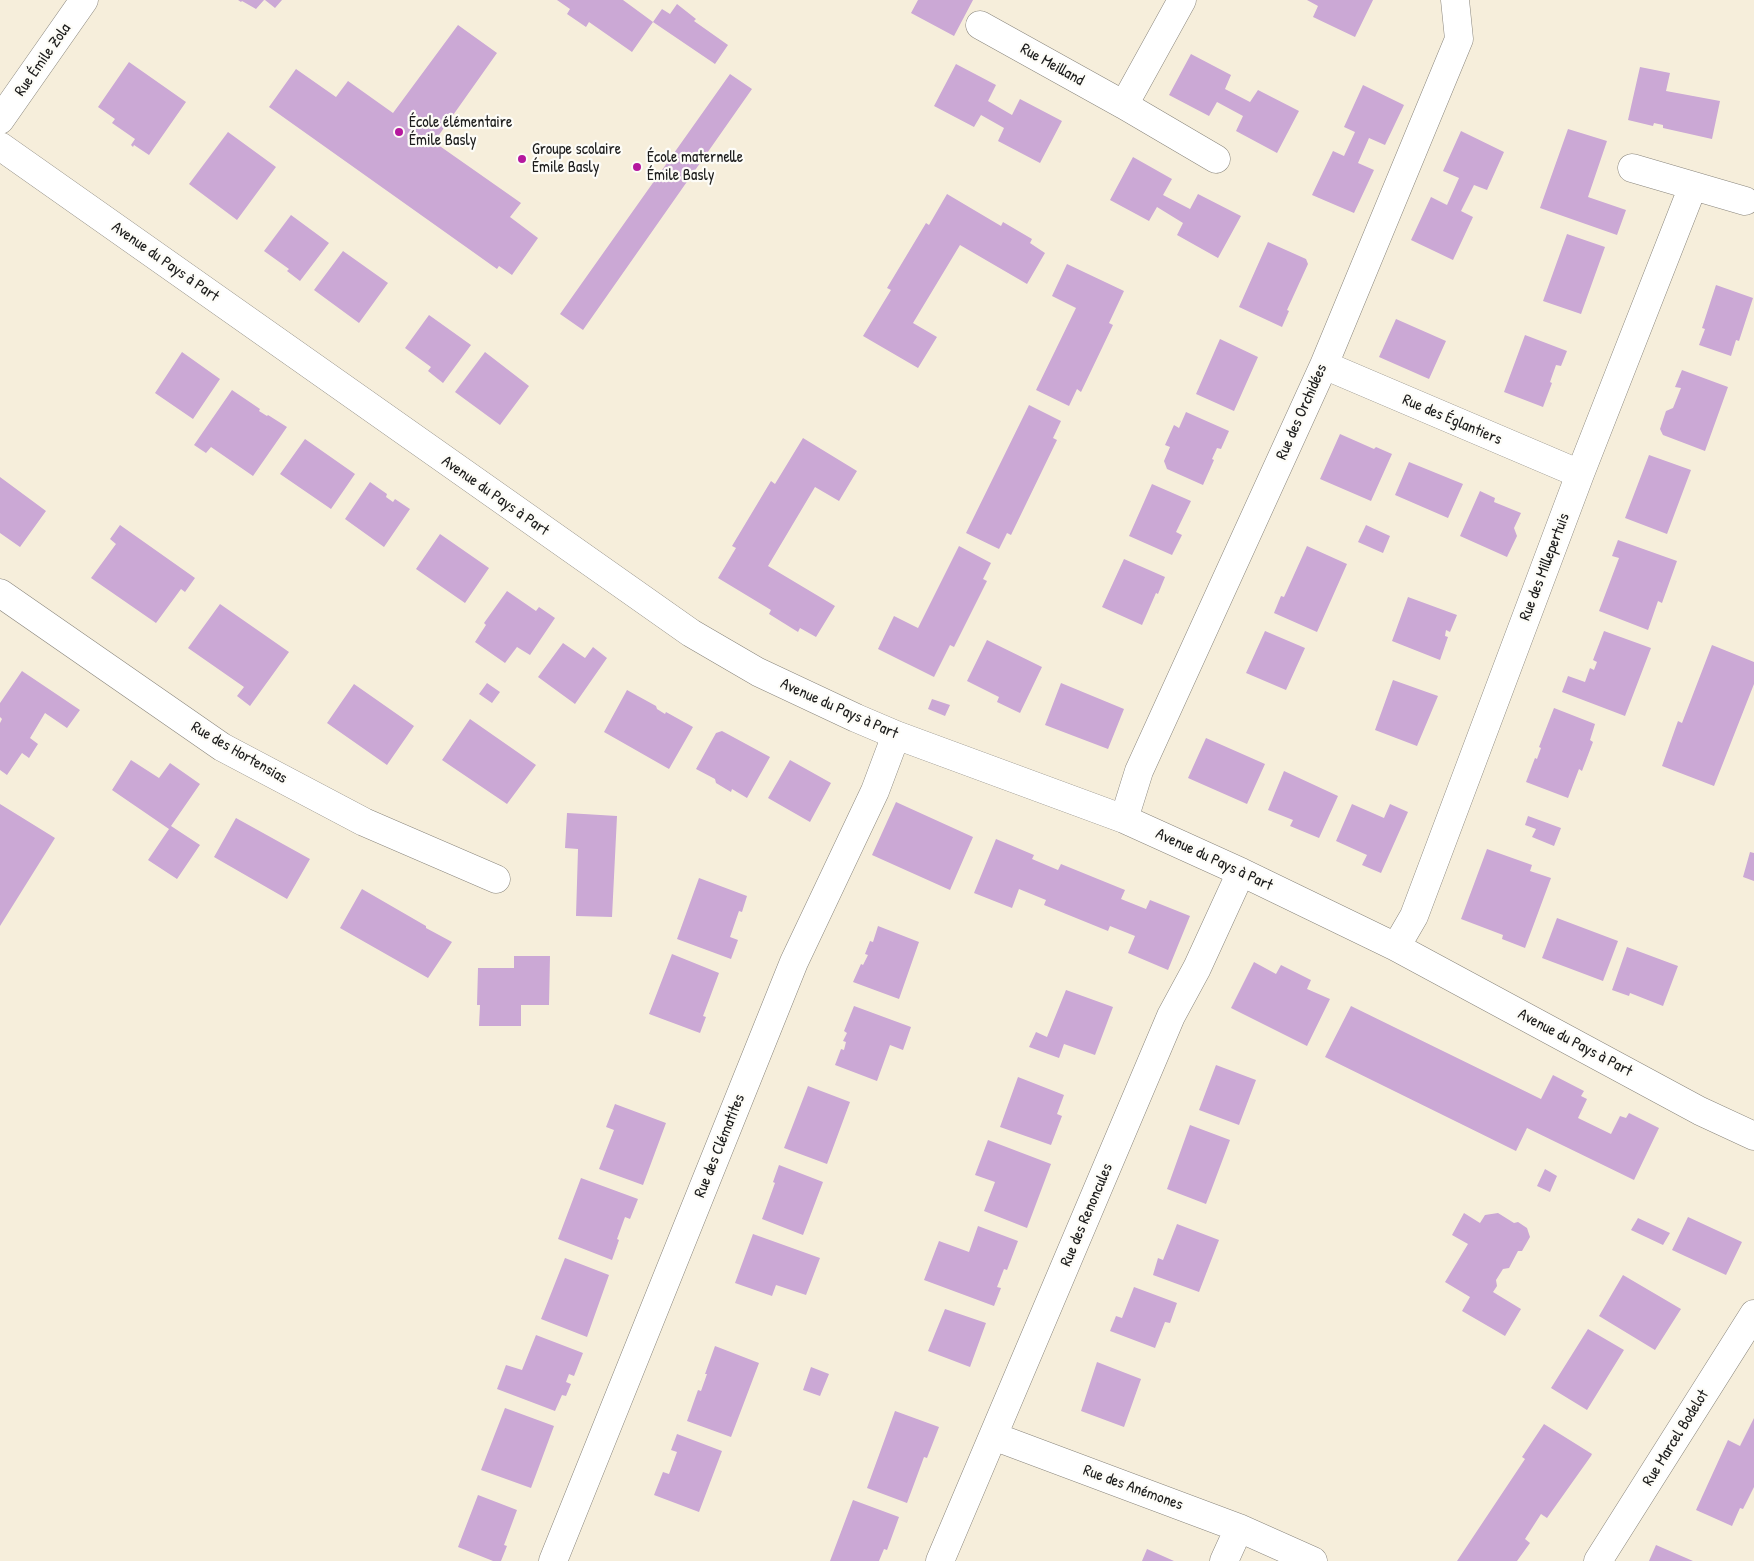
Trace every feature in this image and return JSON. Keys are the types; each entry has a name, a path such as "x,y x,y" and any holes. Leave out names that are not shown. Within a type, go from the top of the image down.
{"street":[{"name":"Rue Émile Zola","path":"0,120 84,0"},
{"path":"1124,105 1182,0"},
{"name":"Rue des Orchidées","path":"1124,819 1139,770 1324,365 1459,39 1455,0"},
{"name":"Rue Meilland","path":"980,25 1124,105 1216,159"},
{"name":"Avenue du Pays à Part","path":"0,146 691,633 758,672 896,735 1124,819 1241,872 1396,947 1700,1111 1754,1136"},
{"path":"1632,168 1745,200"},
{"name":"Rue des Millepertuis","path":"1396,947 1414,916 1580,474 1692,186"},
{"name":"Rue des Églantiers","path":"1324,365 1580,474"},
{"name":"Rue des Hortensias","path":"0,593 222,747 364,822 496,879"},
{"name":"Rue des Clématites","path":"553,1561 794,962 875,791 896,735"},
{"name":"Rue des Renoncules","path":"940,1561 1171,1016 1197,968 1241,872"},
{"name":"Rue Marcel Bodelot","path":"1598,1561 1754,1314"},
{"name":"Rue des Anémones","path":"993,1436 1239,1528 1314,1561"},
{"path":"1224,1561 1239,1528"}],"building":[{"path":"238,0 264,0 256,9"},
{"path":"265,0 282,0 275,8"},
{"path":"557,0 623,0 653,22 632,52 589,22 586,27 567,14 570,9"},
{"path":"918,0 973,0 954,36 911,13"},
{"path":"1307,0 1373,0 1355,37 1313,17 1318,6"},
{"path":"677,4 696,19 694,21 728,45 715,64 653,22 662,9 670,14"},
{"path":"458,25 497,53 434,142 521,203 510,217 538,238 512,275 499,266 497,269 269,107 296,69 336,97 348,81 393,113"},
{"path":"1191,54 1231,75 1225,89 1250,102 1258,90 1299,111 1277,153 1236,131 1243,116 1217,102 1209,116 1169,95"},
{"path":"129,62 186,102 149,155 134,145 133,147 131,145 135,139 112,123 115,119 98,107"},
{"path":"956,64 996,85 988,101 1012,115 1020,99 1062,121 1040,163 998,141 1004,128 981,115 974,127 934,106"},
{"path":"1640,67 1670,73 1666,91 1720,101 1712,139 1663,128 1663,125 1654,123 1653,126 1628,120"},
{"path":"730,74 752,89 583,330 560,314"},
{"path":"1363,85 1404,105 1385,145 1369,138 1358,163 1374,170 1354,213 1312,195 1333,151 1344,156 1355,132 1344,127"},
{"path":"1568,129 1607,141 1588,197 1626,210 1617,235 1540,208"},
{"path":"1461,131 1504,152 1487,190 1474,185 1461,211 1473,217 1453,260 1411,240 1431,197 1447,205 1459,178 1443,171"},
{"path":"228,132 276,167 237,220 189,184"},
{"path":"1133,157 1172,179 1163,195 1190,209 1198,194 1241,216 1218,258 1177,235 1183,223 1157,207 1149,221 1110,200"},
{"path":"947,194 1001,226 1003,222 1032,239 1030,243 1045,253 1027,284 960,245 913,323 937,337 918,368 863,336 891,290 887,288 926,223 929,225"},
{"path":"291,215 329,243 300,281 287,271 289,269 264,251"},
{"path":"1567,234 1605,247 1581,314 1543,301"},
{"path":"1268,242 1306,259 1308,264 1287,310 1289,311 1282,327 1239,307"},
{"path":"343,251 388,283 359,323 314,290"},
{"path":"1067,264 1124,291 1109,323 1113,325 1081,392 1077,389 1069,406 1036,390 1076,308 1052,296"},
{"path":"1716,285 1753,298 1739,341 1736,340 1731,356 1699,345 1705,329 1702,328"},
{"path":"429,315 471,345 443,383 428,371 431,367 405,348"},
{"path":"1396,319 1446,341 1429,379 1379,357"},
{"path":"1525,335 1567,351 1561,366 1556,365 1550,382 1552,383 1543,407 1504,392"},
{"path":"1220,339 1258,357 1234,411 1196,394"},
{"path":"182,352 220,379 193,419 155,393"},
{"path":"485,352 529,386 500,425 455,392"},
{"path":"1682,370 1728,387 1705,451 1663,435 1660,429 1666,411 1673,408 1681,388 1675,387"},
{"path":"232,390 260,409 259,411 287,427 253,476 211,447 206,453 194,445"},
{"path":"1029,405 1061,421 1053,438 1057,440 1011,535 1007,533 999,549 966,533"},
{"path":"1186,412 1229,431 1221,449 1217,448 1203,485 1167,469 1164,461 1170,447 1165,445 1174,425 1179,428"},
{"path":"1340,434 1374,449 1376,447 1392,454 1371,501 1320,479"},
{"path":"803,438 857,471 839,501 815,487 768,566 835,606 816,637 800,628 798,632 769,614 771,610 718,578 736,548 732,546 771,481 775,484"},
{"path":"305,439 355,474 331,509 280,474"},
{"path":"1649,455 1691,470 1667,534 1625,518"},
{"path":"1409,462 1463,484 1448,518 1395,495"},
{"path":"0,477 46,511 20,547 0,533"},
{"path":"370,482 387,494 386,497 393,502 395,499 410,509 384,547 345,519"},
{"path":"1152,484 1191,501 1176,532 1182,535 1172,555 1129,536"},
{"path":"1480,491 1495,498 1494,502 1521,513 1514,528 1517,536 1507,557 1460,536"},
{"path":"120,525 195,578 185,592 181,589 156,623 91,578 116,544 110,539"},
{"path":"1366,525 1390,536 1383,553 1358,542"},
{"path":"440,534 489,568 465,603 416,569"},
{"path":"1618,540 1677,561 1662,603 1658,601 1648,630 1599,611 1619,558 1612,556"},
{"path":"959,546 991,563 983,579 987,581 954,647 950,645 934,677 878,649 894,616 918,628"},
{"path":"1307,546 1347,564 1317,632 1274,613 1281,596 1284,597"},
{"path":"1124,559 1165,577 1142,625 1102,607"},
{"path":"507,591 536,611 539,607 555,618 530,655 517,647 505,663 475,642 486,625 484,623"},
{"path":"1408,597 1457,615 1450,632 1446,630 1445,636 1448,637 1440,660 1392,641"},
{"path":"220,604 289,652 250,706 237,696 244,687 188,648"},
{"path":"1265,631 1305,648 1286,690 1246,673"},
{"path":"1604,631 1651,648 1625,716 1562,692 1568,676 1585,682 1590,668 1594,670 1597,662 1593,660"},
{"path":"987,640 1042,667 1020,713 997,702 999,697 967,681"},
{"path":"563,643 585,658 593,647 607,658 575,704 538,677"},
{"path":"1712,645 1754,662 1754,684 1714,786 1662,766 1678,721 1682,723"},
{"path":"22,671 80,710 67,728 45,713 30,738 38,744 29,758 22,753 7,775 0,770 0,723 2,719 0,717 0,703"},
{"path":"1393,680 1438,696 1417,746 1375,730"},
{"path":"487,683 500,692 492,703 479,694"},
{"path":"1061,683 1124,709 1108,749 1045,725"},
{"path":"354,684 414,726 387,765 327,723"},
{"path":"627,690 656,706 657,709 665,714 666,712 693,727 669,769 604,732"},
{"path":"932,699 950,705 945,716 928,709"},
{"path":"1554,708 1595,724 1590,740 1593,742 1582,771 1579,769 1568,798 1526,782 1535,758 1537,759 1541,748 1539,747"},
{"path":"470,719 536,765 507,804 442,760"},
{"path":"722,731 770,757 747,798 732,789 731,792 716,783 715,779 696,769 716,733"},
{"path":"1206,738 1265,764 1247,804 1188,778"},
{"path":"131,760 159,778 170,763 200,784 171,826 200,845 177,879 148,860 169,829 112,790"},
{"path":"790,760 831,783 810,822 768,798"},
{"path":"1284,771 1338,796 1319,838 1290,826 1293,820 1268,810"},
{"path":"896,802 973,837 950,890 872,855"},
{"path":"0,804 55,838 0,926"},
{"path":"1352,804 1384,818 1390,804 1408,812 1381,873 1362,865 1367,855 1336,841"},
{"path":"567,813 617,816 612,917 576,916 578,849 565,848"},
{"path":"1528,816 1561,828 1554,846 1532,837 1536,829 1525,825"},
{"path":"236,818 310,859 287,899 214,857"},
{"path":"996,839 1034,855 1032,859 1058,870 1061,864 1125,890 1121,899 1146,909 1150,900 1190,916 1168,970 1128,953 1135,936 1110,926 1108,931 1044,905 1046,900 1019,889 1012,908 974,893"},
{"path":"1487,849 1532,865 1530,871 1551,878 1525,948 1502,939 1503,935 1461,919"},
{"path":"1750,852 1754,853 1754,881 1743,877"},
{"path":"699,878 747,896 742,912 739,911 730,937 738,940 731,959 677,939"},
{"path":"362,889 452,942 428,978 340,928"},
{"path":"1557,918 1618,941 1603,981 1542,958"},
{"path":"878,926 919,942 899,999 853,982 861,964 863,965 868,955 865,954 870,941 873,942"},
{"path":"1627,947 1678,966 1663,1006 1630,993 1629,996 1612,990"},
{"path":"672,954 719,973 703,1016 706,1017 700,1033 649,1014"},
{"path":"514,956 550,956 549,1005 521,1005 521,1026 479,1026 480,1005 477,1005 478,968 514,968"},
{"path":"1254,962 1276,974 1281,965 1311,980 1307,989 1330,999 1307,1046 1231,1008"},
{"path":"1066,990 1113,1007 1095,1055 1064,1044 1059,1058 1029,1047 1036,1032 1047,1037"},
{"path":"854,1006 911,1027 903,1050 890,1045 877,1081 835,1065 841,1049 844,1050 846,1042 843,1041 847,1033 844,1031"},
{"path":"1351,1006 1541,1099 1553,1075 1584,1091 1581,1096 1587,1099 1578,1118 1611,1134 1620,1116 1626,1118 1629,1113 1659,1128 1634,1180 1527,1128 1516,1151 1325,1057"},
{"path":"1216,1065 1256,1080 1239,1125 1199,1110"},
{"path":"1018,1077 1064,1095 1057,1114 1062,1116 1051,1145 1000,1127"},
{"path":"808,1086 850,1102 827,1164 784,1148"},
{"path":"615,1104 666,1123 643,1185 599,1169 614,1130 606,1127"},
{"path":"1190,1125 1230,1140 1206,1204 1167,1189"},
{"path":"988,1140 1051,1164 1027,1228 984,1211 995,1182 975,1175"},
{"path":"779,1165 823,1182 803,1235 762,1219 775,1183 773,1182"},
{"path":"1545,1169 1557,1176 1550,1192 1537,1186"},
{"path":"581,1178 638,1199 630,1219 625,1217 612,1260 558,1239"},
{"path":"1464,1213 1480,1223 1485,1215 1498,1213 1514,1223 1518,1222 1527,1228 1530,1237 1522,1251 1518,1251 1509,1268 1503,1269 1496,1280 1497,1286 1493,1292 1521,1309 1505,1336 1462,1311 1470,1297 1445,1282 1468,1244 1452,1235"},
{"path":"1688,1217 1742,1242 1726,1275 1672,1250"},
{"path":"1638,1218 1670,1233 1663,1245 1631,1230"},
{"path":"1177,1224 1219,1240 1199,1292 1153,1275 1158,1258 1163,1260"},
{"path":"978,1226 1018,1241 1007,1270 1004,1269 997,1287 1001,1288 994,1306 924,1280 939,1241 969,1252"},
{"path":"753,1234 820,1258 806,1295 776,1285 772,1296 735,1283"},
{"path":"565,1258 609,1275 587,1337 541,1319"},
{"path":"1623,1275 1681,1309 1655,1350 1599,1316"},
{"path":"1134,1287 1177,1303 1170,1323 1165,1322 1155,1348 1110,1331 1116,1316 1122,1318"},
{"path":"945,1309 986,1323 970,1367 928,1351"},
{"path":"1588,1329 1624,1350 1587,1410 1551,1388"},
{"path":"536,1335 583,1353 574,1376 569,1374 566,1382 571,1384 566,1396 562,1395 555,1411 497,1389 506,1365 522,1370"},
{"path":"715,1346 759,1363 731,1437 687,1421 698,1390 701,1391"},
{"path":"1097,1362 1141,1379 1124,1427 1081,1411"},
{"path":"811,1367 829,1374 820,1396 803,1390"},
{"path":"505,1408 554,1426 531,1488 481,1470"},
{"path":"895,1411 939,1427 927,1458 924,1457 907,1503 867,1488"},
{"path":"1754,1418 1754,1487 1743,1509 1740,1508 1732,1526 1696,1510 1728,1440 1740,1446"},
{"path":"1544,1424 1592,1454 1591,1456 1547,1518 1541,1514 1525,1539 1530,1543 1517,1561 1457,1561 1525,1459 1522,1457"},
{"path":"677,1434 722,1451 699,1512 654,1495 663,1472 669,1474 677,1452 671,1450"},
{"path":"478,1495 517,1510 504,1545 507,1546 501,1561 493,1561 458,1547"},
{"path":"853,1500 899,1517 887,1550 884,1549 879,1561 830,1561"},
{"path":"1656,1545 1693,1561 1649,1561"},
{"path":"1147,1549 1174,1561 1142,1561"}],"place":[{"name":"École élémentaire Émile Basly","path":"399,132"},
{"name":"Groupe scolaire Émile Basly","path":"522,159"},
{"name":"École maternelle Émile Basly","path":"637,167"}]}
